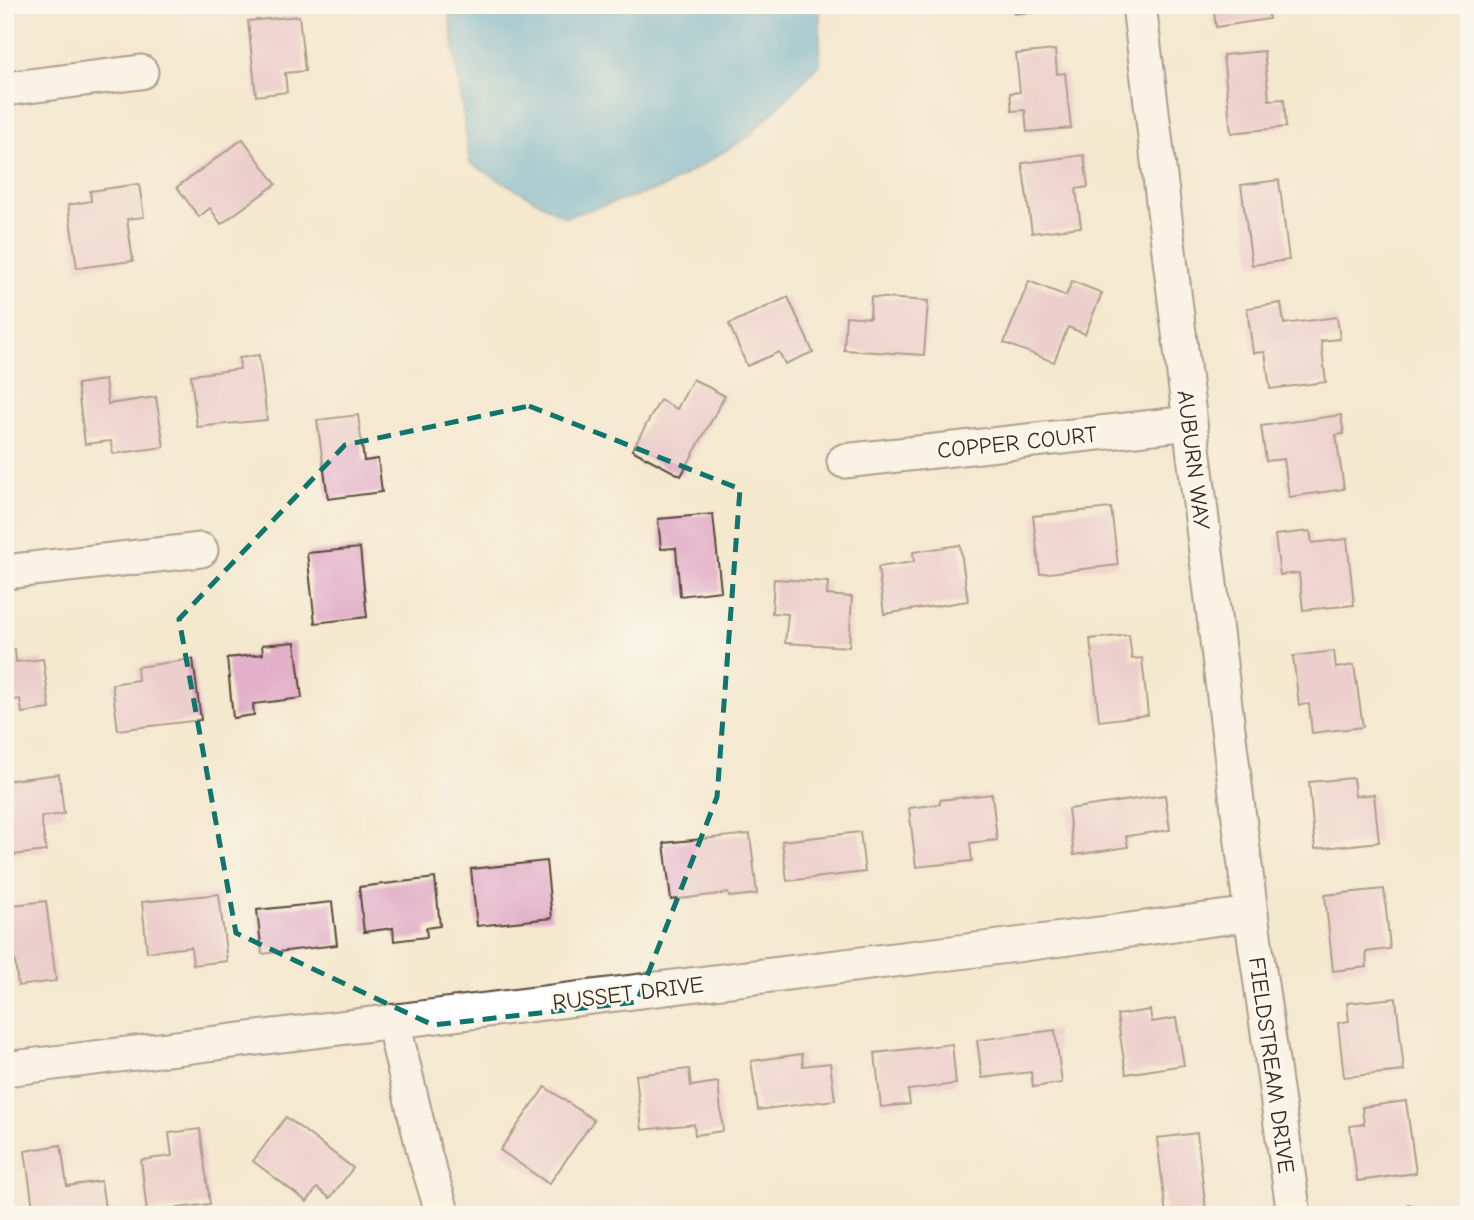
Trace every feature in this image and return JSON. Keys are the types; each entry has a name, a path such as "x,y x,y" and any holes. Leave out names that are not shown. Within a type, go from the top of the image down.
{"street":[{"name":"AUBURN WAY","path":"1139,5 1251,914"},
{"path":"5,89 141,72"},
{"name":"COPPER COURT","path":"844,461 1189,423"},
{"path":"5,572 201,550"},
{"name":"RUSSET DRIVE","path":"5,1069 1251,914"},
{"name":"FIELDSTREAM DRIVE","path":"1251,914 1294,1215"},
{"path":"393,1022 424,1152 443,1215"}],"highlighted area":[{"path":"529,406 740,489 717,797 637,1002 433,1025 236,933 179,619 345,445"}],"water":[{"path":"448,5 820,5 820,64 748,137 665,187 565,217 470,163"}],"building":[{"path":"1013,5 1061,5 1061,9 1014,14"},
{"path":"1213,5 1267,5 1269,19 1216,27"},
{"path":"299,16 305,71 285,73 287,92 256,96 248,21"},
{"path":"1055,50 1057,74 1065,73 1071,128 1027,132 1025,110 1012,111 1010,93 1020,92 1016,54"},
{"path":"1264,51 1269,100 1284,99 1286,127 1231,133 1223,55"},
{"path":"243,139 276,184 221,224 210,208 199,217 177,187"},
{"path":"1084,155 1088,187 1076,189 1081,227 1032,233 1022,163"},
{"path":"1279,180 1289,260 1252,265 1241,185"},
{"path":"139,184 144,217 127,219 133,261 77,268 68,205 91,201 90,191"},
{"path":"1029,281 1066,296 1072,281 1102,293 1085,334 1068,327 1054,362 1004,343"},
{"path":"788,297 813,352 785,364 779,352 747,366 729,324"},
{"path":"871,297 928,301 924,355 844,350 846,316 870,318"},
{"path":"1281,303 1284,324 1337,317 1340,339 1321,341 1326,382 1270,389 1265,352 1253,353 1247,308"},
{"path":"259,355 267,420 197,427 191,375 240,369 239,358"},
{"path":"693,379 725,396 681,476 632,450 660,400 677,409"},
{"path":"105,380 108,404 156,397 164,447 113,454 111,441 85,444 77,384"},
{"path":"358,415 364,461 378,459 382,492 328,499 317,420"},
{"path":"1341,415 1344,434 1336,435 1344,489 1289,497 1284,459 1266,461 1261,426"},
{"path":"1111,508 1118,565 1040,574 1033,516"},
{"path":"713,514 721,591 680,596 676,548 661,549 658,519"},
{"path":"1310,531 1312,543 1347,539 1354,605 1303,610 1299,573 1280,575 1275,535"},
{"path":"960,545 968,601 884,614 878,567 914,562 913,552"},
{"path":"360,548 367,617 315,623 307,553"},
{"path":"774,579 828,582 827,595 852,597 849,647 785,643 788,614 772,613"},
{"path":"1129,635 1132,659 1142,658 1148,715 1099,721 1090,639"},
{"path":"295,642 302,698 253,704 254,715 233,718 227,658 263,654 262,645"},
{"path":"15,649 16,662 43,659 50,709 22,713 20,699 5,701 5,650"},
{"path":"1334,651 1336,668 1354,665 1363,727 1312,733 1309,704 1299,705 1293,656"},
{"path":"193,659 201,720 118,730 112,684 138,680 137,667"},
{"path":"59,774 64,814 41,817 46,851 5,856 5,781"},
{"path":"1353,778 1355,796 1374,794 1379,842 1315,849 1309,782"},
{"path":"992,794 997,840 970,843 972,861 916,867 909,808 940,804 940,800"},
{"path":"1165,795 1170,830 1126,836 1128,847 1074,855 1068,809"},
{"path":"860,832 865,872 787,881 782,841"},
{"path":"750,834 757,894 729,897 728,893 671,900 664,843"},
{"path":"546,861 552,918 477,926 471,869"},
{"path":"435,878 440,926 426,928 427,937 394,941 393,928 364,932 359,887"},
{"path":"1384,889 1390,949 1366,952 1367,967 1333,971 1325,895"},
{"path":"219,894 227,961 193,965 191,947 147,952 142,902"},
{"path":"46,901 56,981 18,986 15,961 5,962 5,906"},
{"path":"332,902 337,945 262,954 257,910"},
{"path":"1396,998 1404,1071 1344,1077 1338,1023 1349,1021 1347,1003"},
{"path":"1150,1010 1152,1022 1176,1018 1184,1065 1126,1074 1117,1015"},
{"path":"1055,1030 1062,1083 1033,1087 1031,1072 982,1078 977,1040"},
{"path":"952,1044 956,1084 908,1090 910,1104 881,1107 875,1053"},
{"path":"802,1054 803,1066 830,1063 835,1100 758,1110 751,1061"},
{"path":"689,1069 691,1086 718,1082 723,1131 695,1135 694,1124 642,1130 636,1075"},
{"path":"545,1087 594,1120 549,1184 500,1150"},
{"path":"1406,1101 1416,1173 1357,1181 1350,1126 1364,1124 1362,1107"},
{"path":"286,1117 353,1168 330,1198 317,1188 307,1202 253,1161"},
{"path":"200,1129 210,1204 147,1212 141,1160 172,1156 169,1133"},
{"path":"1197,1133 1206,1211 1166,1215 1157,1138"},
{"path":"61,1145 67,1186 101,1181 106,1215 34,1215 25,1151"},
{"path":"1408,1204 1440,1214 1440,1215 1405,1215"}]}
